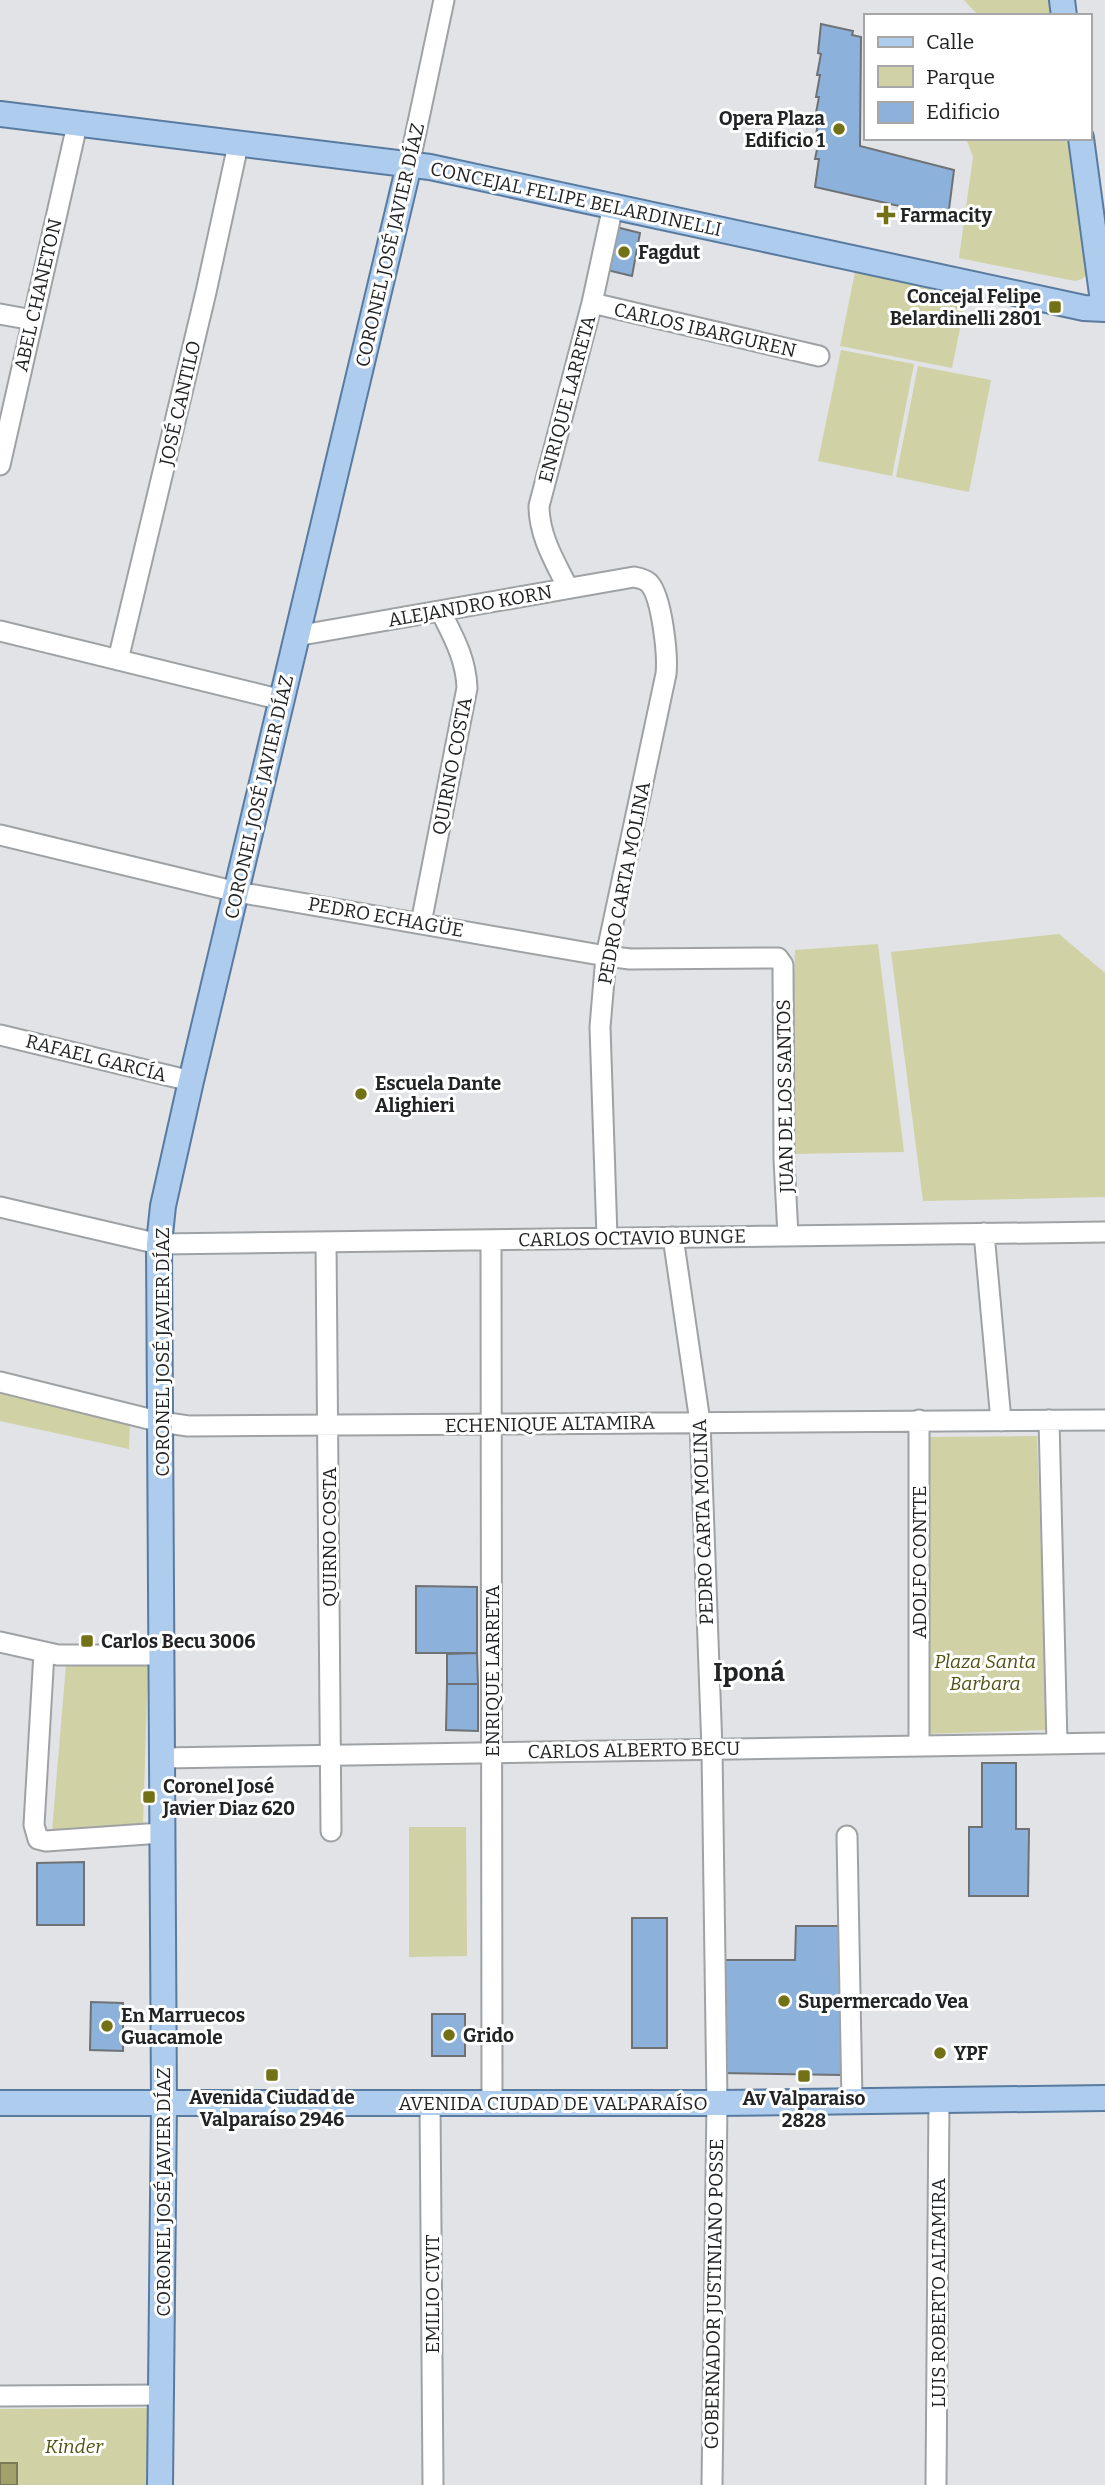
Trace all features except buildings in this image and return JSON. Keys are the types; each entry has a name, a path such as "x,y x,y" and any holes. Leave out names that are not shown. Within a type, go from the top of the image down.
{"main road":[{"name":"CONCEJAL FELIPE BELARDINELLI","path":"0,114 430,167 1105,311"},
{"path":"1081,140 1105,311"},
{"name":"CORONEL JOSÉ JAVIER DÍAZ","path":"160,2485 164,2104 159,1244 163,1206 409,165"},
{"name":"AVENIDA CIUDAD DE VALPARAÍSO","path":"0,2103 717,2103 1105,2098"}],"street":[{"name":"CORONEL JOSÉ JAVIER DÍAZ","path":"409,165 444,0"},
{"name":"ABEL CHANETON","path":"0,465 77,125"},
{"name":"JOSÉ CANTILO","path":"118,660 206,292 238,145"},
{"name":"ENRIQUE LARRETA","path":"568,588 544,539 539,523 539,506 592,303 613,206"},
{"name":"CARLOS IBARGUREN","path":"592,303 819,356"},
{"path":"0,314 33,320"},
{"name":"ALEJANDRO KORN","path":"296,636 634,577 643,579"},
{"name":"PEDRO CARTA MOLINA","path":"607,1237 600,1027 606,956 668,657 654,591 643,579"},
{"name":"QUIRNO COSTA","path":"421,923 467,688 462,653 441,612"},
{"path":"0,631 282,701"},
{"name":"PEDRO ECHAGÜE","path":"0,835 237,892 606,956 629,959 778,958"},
{"name":"JUAN DE LOS SANTOS","path":"778,958 783,965 784,1159 788,1236"},
{"name":"RAFAEL GARCÍA","path":"0,1035 191,1081"},
{"name":"CARLOS OCTAVIO BUNGE","path":"0,1208 159,1244 1105,1232"},
{"path":"984,1233 1002,1420"},
{"name":"PEDRO CARTA MOLINA","path":"673,1237 700,1422 712,1749 717,2103"},
{"name":"ENRIQUE LARRETA","path":"491,1240 492,2103"},
{"name":"QUIRNO COSTA","path":"326,1242 331,1831"},
{"name":"ECHENIQUE ALTAMIRA","path":"0,1382 161,1422 188,1426 1105,1420"},
{"name":"ADOLFO CONTTE","path":"919,1420 919,1746"},
{"path":"1049,1420 1057,1744"},
{"path":"0,1642 58,1655 162,1655"},
{"path":"44,1652 34,1825 38,1839 46,1842 162,1833"},
{"name":"CARLOS ALBERTO BECU","path":"162,1758 1105,1743"},
{"path":"847,1836 852,2101"},
{"name":"LUIS ROBERTO ALTAMIRA","path":"936,2485 939,2100"},
{"name":"EMILIO CIVIT","path":"430,2103 433,2485"},
{"name":"GOBERNADOR JUSTINIANO POSSE","path":"712,2485 717,2103"},
{"path":"0,2396 161,2395"}],"green space":[{"path":"964,0 1057,0 1060,14 977,14"},
{"path":"967,140 1068,140 1087,274 1082,279 1075,281 959,258 973,157"},
{"path":"855,272 967,294 952,368 840,346"},
{"path":"841,350 914,364 892,476 818,461"},
{"path":"918,366 991,380 969,492 896,477"},
{"path":"1059,934 1105,973 1105,1197 923,1201 891,952"},
{"path":"878,944 904,1152 790,1154 795,950"},
{"path":"0,1389 130,1419 129,1449 0,1421"},
{"name":"Plaza Santa Barbara","path":"1037,1436 1047,1730 925,1734 927,1437"},
{"path":"66,1665 148,1665 143,1825 52,1831"},
{"path":"409,1827 466,1827 467,1956 409,1957"},
{"name":"Kinder","path":"148,2408 148,2485 0,2485 0,2409"}],"shaded area":[{"path":"0,2463 17,2463 17,2485 0,2485"}],"place":[{"name":"Opera Plaza Edificio 1","path":"839,129"},
{"name":"Farmacity","path":"886,215"},
{"name":"Fagdut","path":"624,252"},
{"name":"Concejal Felipe Belardinelli 2801","path":"1055,307"},
{"name":"Escuela Dante Alighieri","path":"361,1094"},
{"name":"Carlos Becu 3006","path":"87,1641"},
{"name":"Coronel José Javier Diaz 620","path":"149,1797"},
{"name":"Supermercado Vea","path":"784,2001"},
{"name":"En Marruecos Guacamole","path":"107,2026"},
{"name":"Grido","path":"449,2035"},
{"name":"YPF","path":"940,2053"},
{"name":"Avenida Ciudad de Valparaíso 2946","path":"272,2075"},
{"name":"Av Valparaiso 2828","path":"804,2076"}],"district":[{"name":"Iponá","path":"749,1672"}]}
